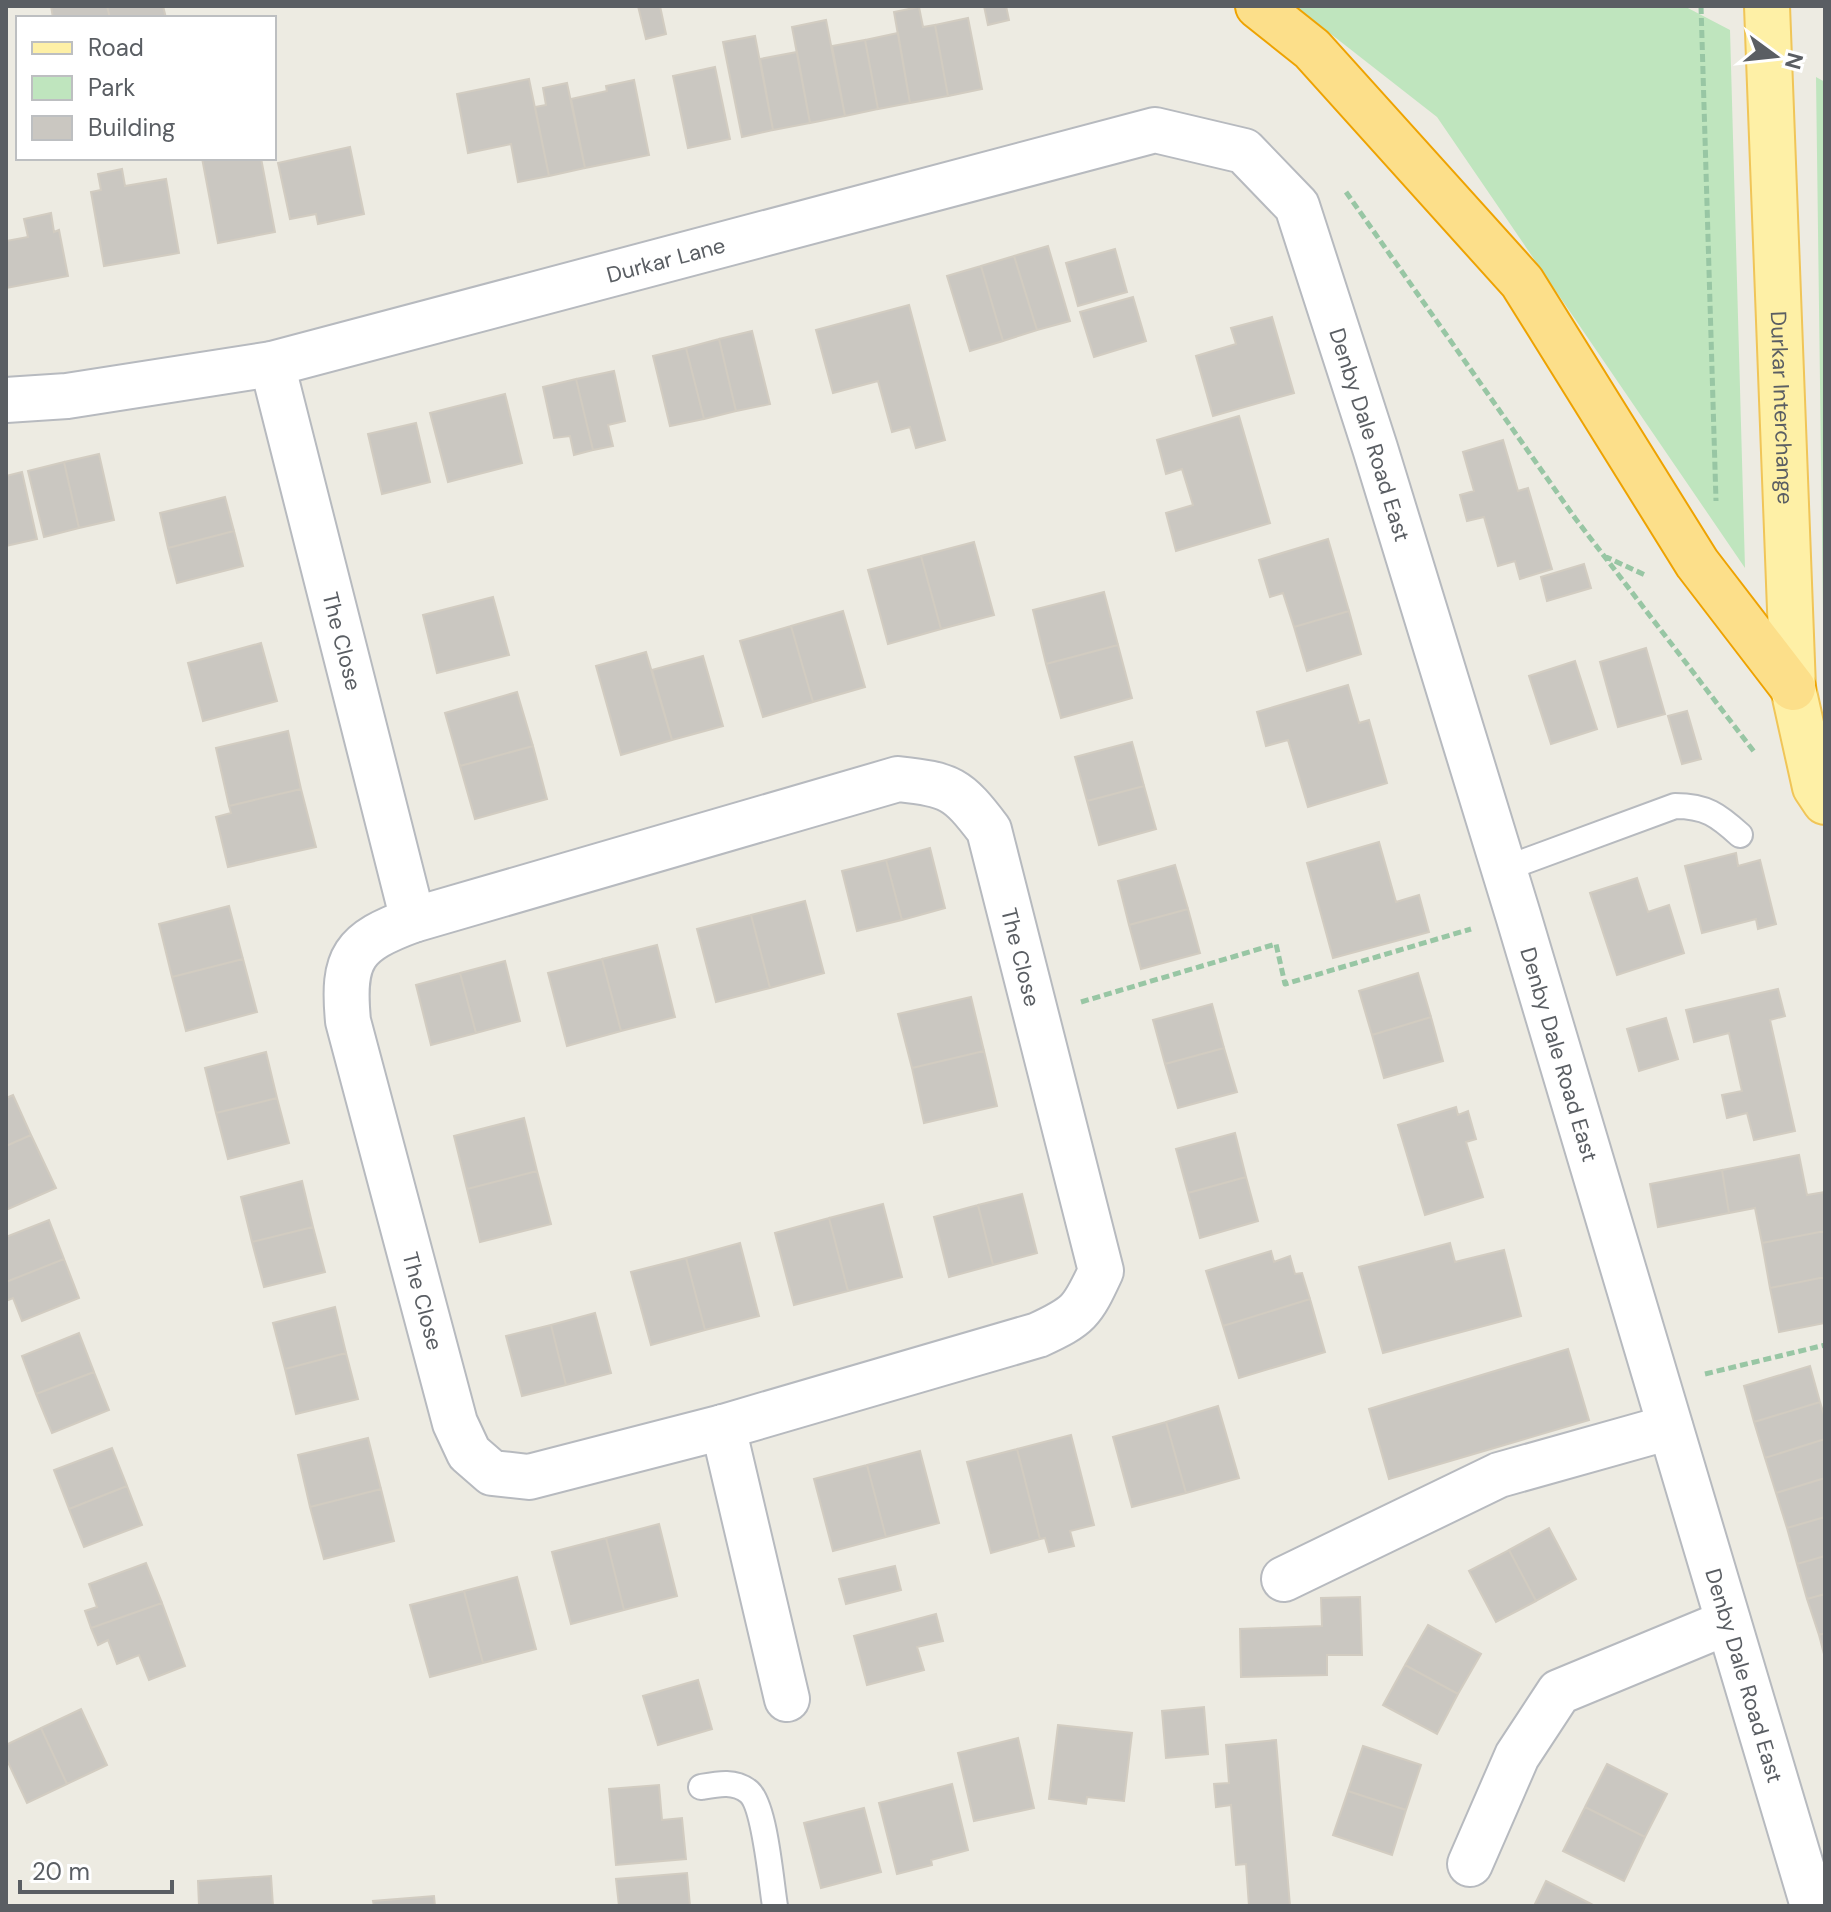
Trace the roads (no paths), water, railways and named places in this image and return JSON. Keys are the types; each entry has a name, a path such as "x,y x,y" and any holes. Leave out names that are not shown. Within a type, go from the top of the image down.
{"highway":[{"path":"1258,6 1312,49 1522,282 1697,563 1793,688"}],"main road":[{"name":"Durkar Interchange","path":"1767,6 1793,688 1820,795"}],"street":[{"name":"Durkar Lane","path":"6,400 67,396 272,364 1155,130 1244,151 1297,206"},
{"name":"Denby Dale Road East","path":"1297,206 1375,448 1518,915 1813,1906"},
{"name":"The Close","path":"272,364 413,920"},
{"name":"The Close","path":"898,779 932,783 963,796 989,830 1101,1271 1089,1297 1072,1320 1038,1335 723,1427 529,1477 492,1473 469,1453 455,1423 348,1021 345,985 357,948 383,931 413,920 898,779"},
{"path":"723,1427 787,1699"},
{"path":"1284,1579 1499,1475 1670,1427"},
{"path":"1470,1864 1517,1756 1559,1692 1728,1622"}],"lane":[{"path":"1504,869 1675,806 1695,806 1718,815 1740,835"},
{"path":"701,1787 728,1783 748,1791 759,1805 775,1906"}]}
